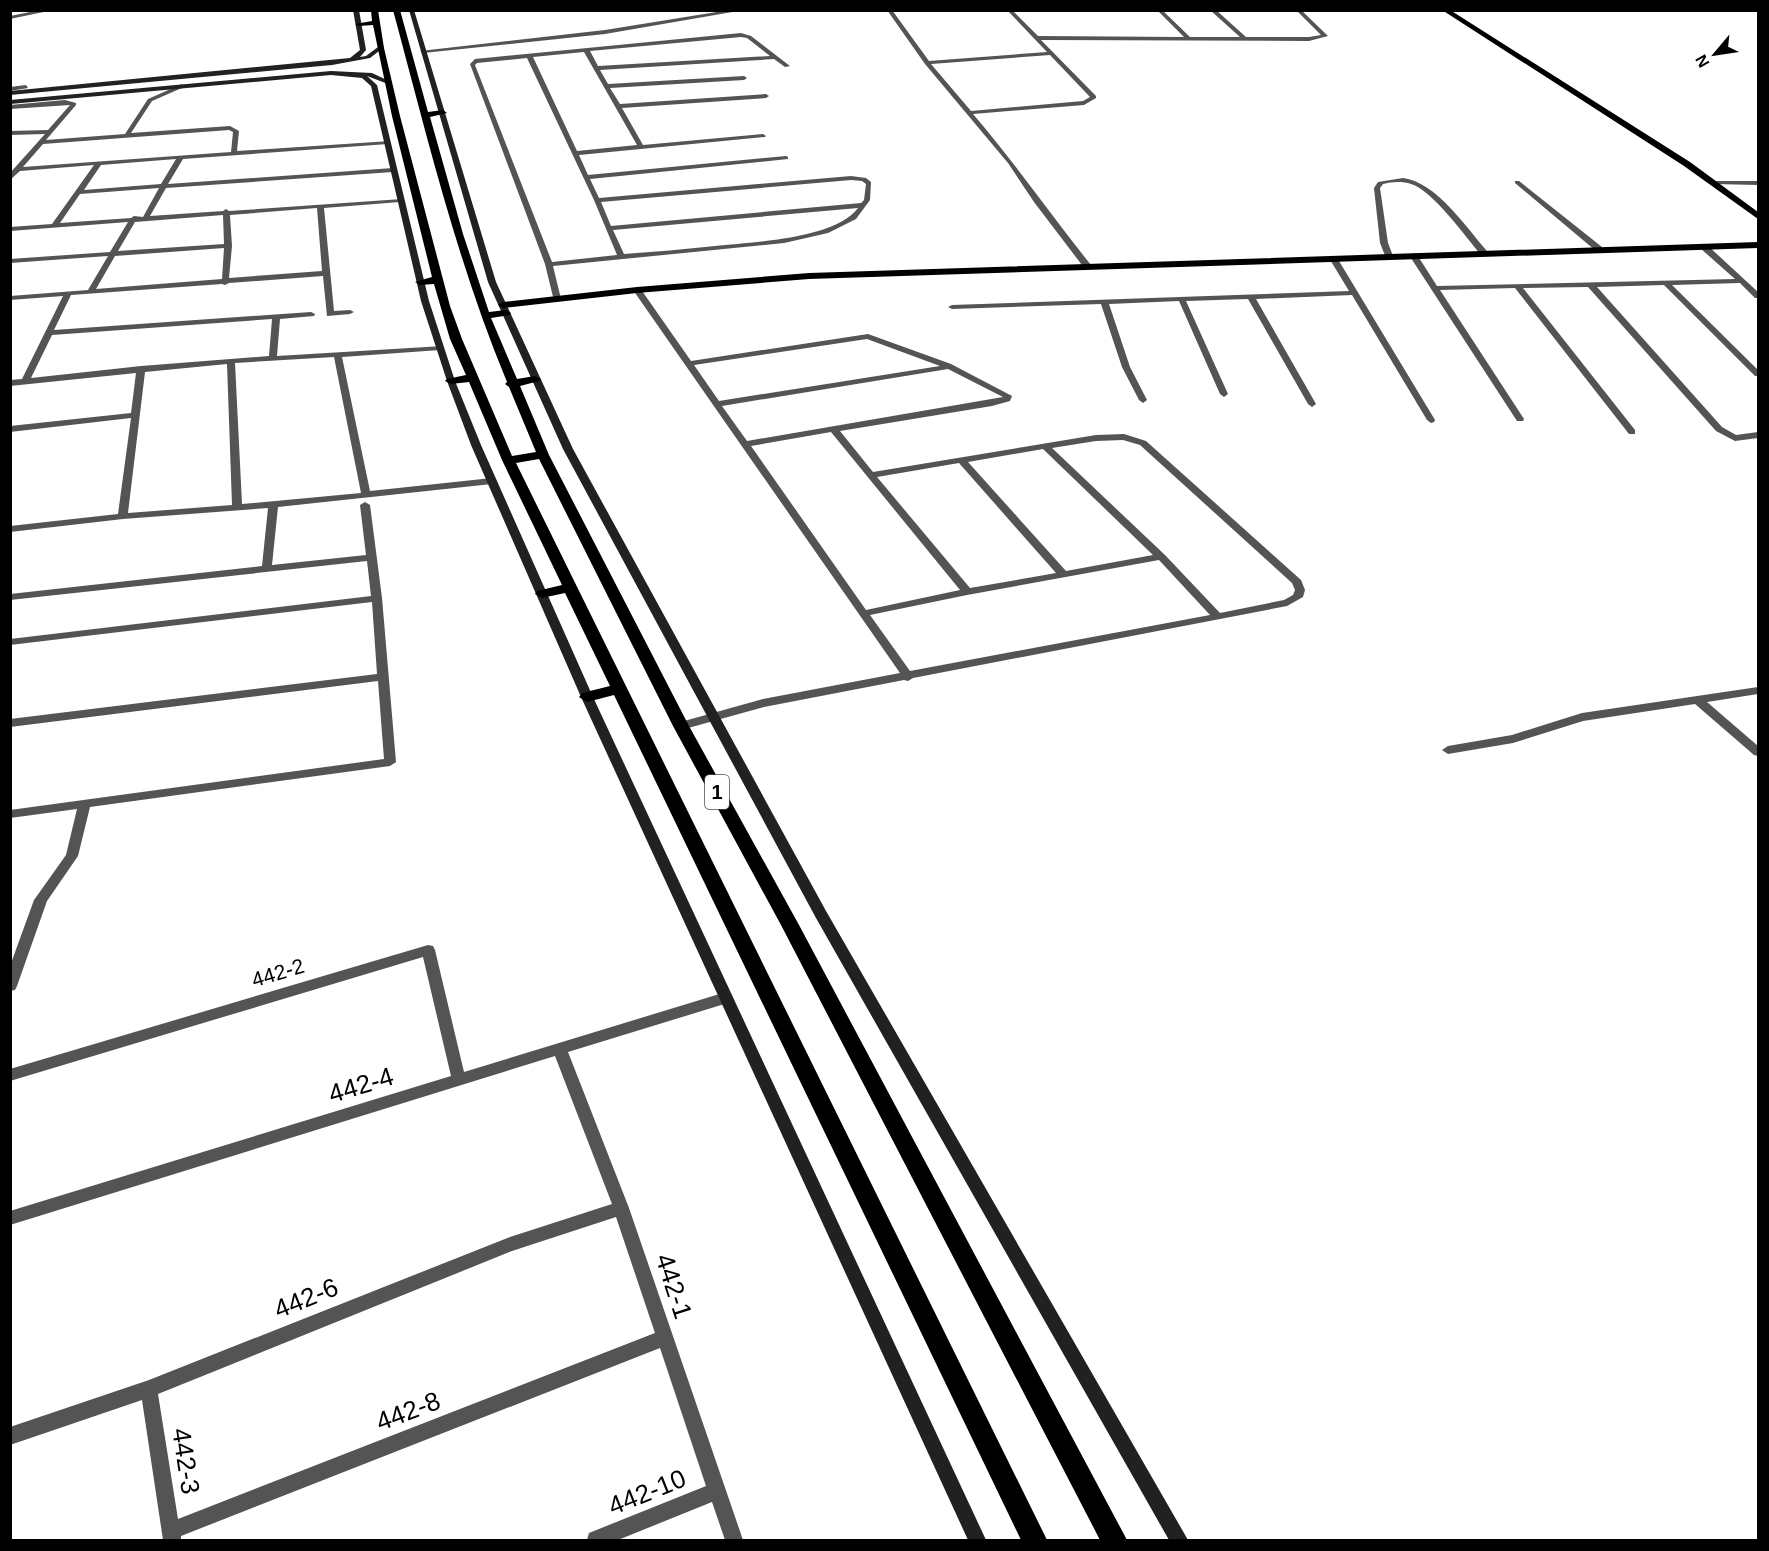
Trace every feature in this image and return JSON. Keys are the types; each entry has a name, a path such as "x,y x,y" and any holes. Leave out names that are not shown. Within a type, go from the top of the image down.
{"highway":[{"name":"1","path":"404,11 434,114 458,234 485,316 511,384 543,454 681,726 790,925 1114,1540"},
{"path":"359,24 376,17"},
{"name":"1","path":"376,17 388,82 389,117 456,339 508,460 568,588 1034,1540"},
{"path":"420,282 438,280"},
{"path":"485,316 504,309"},
{"path":"451,381 473,378"},
{"path":"511,384 535,379"},
{"path":"508,460 543,454"},
{"path":"542,594 568,588"},
{"path":"587,697 618,689"}],"main road":[{"path":"343,68 361,53 356,10"},
{"path":"404,11 422,47 434,114 492,282 568,449 827,924 1179,1540"},
{"path":"1441,12 1673,164 1711,180 1758,216"},
{"path":"10,102 279,78 343,68 368,57 380,48"},
{"path":"25,89 311,66 343,68 372,75 388,82"},
{"path":"343,68 372,82 389,117 387,142 420,282 451,381 492,481 587,697 977,1540"},
{"path":"504,309 557,299 636,290 809,276 1758,245"}],"street":[{"path":"10,17 38,10"},
{"path":"10,17 51,10"},
{"path":"422,47 704,10"},
{"path":"422,47 575,35 742,10"},
{"path":"889,10 927,63 969,113 1088,267"},
{"path":"969,113 1084,103 1093,100 1094,97 1009,10"},
{"path":"1159,10 1189,39"},
{"path":"1212,10 1245,39"},
{"path":"1037,38 1309,39 1325,36 1298,10"},
{"path":"568,29 575,35"},
{"path":"557,299 549,264 472,65 475,61 741,35 749,37 787,66"},
{"path":"586,51 598,68 641,147"},
{"path":"927,63 1051,53"},
{"path":"529,55 621,257"},
{"path":"598,68 777,57"},
{"path":"607,86 744,78"},
{"path":"127,135 150,100 159,94 182,86"},
{"path":"10,91 25,89"},
{"path":"619,106 766,96"},
{"path":"10,107 74,103 10,178"},
{"path":"42,142 230,128 236,131 234,153"},
{"path":"10,133 51,132"},
{"path":"575,153 764,136"},
{"path":"19,169 387,142"},
{"path":"146,218 181,156"},
{"path":"19,158 28,158"},
{"path":"586,177 786,159"},
{"path":"54,226 100,162"},
{"path":"78,192 393,170"},
{"path":"549,264 791,240 854,218 867,200 868,183 864,179 851,178 597,200"},
{"path":"1389,256 1384,243 1377,188 1380,183 1407,180 1422,186 1484,253"},
{"path":"1711,180 1758,183"},
{"path":"1517,182 1599,249"},
{"path":"1725,190 1758,189"},
{"path":"10,229 226,211 400,200"},
{"path":"320,205 330,314 350,312"},
{"path":"609,228 863,205"},
{"path":"225,283 228,246 226,211"},
{"path":"90,293 134,218"},
{"path":"10,261 228,246"},
{"path":"1703,246 1758,296"},
{"path":"1413,255 1520,419"},
{"path":"1333,258 1431,420"},
{"path":"10,298 225,283 327,273"},
{"path":"1435,288 1742,281"},
{"path":"1667,284 1758,374"},
{"path":"1591,285 1719,429 1735,438 1758,435"},
{"path":"1518,287 1632,432"},
{"path":"636,290 908,677"},
{"path":"952,308 1355,293"},
{"path":"25,381 68,294"},
{"path":"1251,297 1312,404"},
{"path":"1182,300 1224,393"},
{"path":"1104,302 1126,366 1143,400"},
{"path":"49,333 310,314"},
{"path":"273,360 276,317"},
{"path":"687,364 868,336 948,366 1008,396 1007,399 745,444"},
{"path":"10,383 231,361 440,348"},
{"path":"10,814 390,762 377,598 365,500 338,355"},
{"path":"231,361 237,509"},
{"path":"716,404 948,366"},
{"path":"123,516 141,369"},
{"path":"11,430 136,415"},
{"path":"834,430 967,592"},
{"path":"681,726 763,704 1287,603 1298,597 1300,590 1297,582 1143,443 1124,437 870,475"},
{"path":"1046,447 1161,557 1216,615"},
{"path":"961,460 1064,575"},
{"path":"10,529 123,516 365,500 492,481"},
{"path":"267,569 273,505"},
{"path":"10,597 372,557"},
{"path":"862,614 967,592 1161,557"},
{"path":"10,642 377,598"},
{"path":"10,723 382,678"},
{"path":"1448,750 1513,739 1582,717 1758,691"},
{"path":"1698,700 1758,752"},
{"path":"10,986 41,900 72,856 85,803"},
{"name":"442-2","path":"10,1075 428,950 459,1081"},
{"name":"442-4","path":"10,1218 726,998"},
{"name":"442-1","path":"560,1050 621,1208 734,1540"},
{"name":"442-6","path":"10,1436 149,1389 510,1244 621,1208"},
{"name":"442-8","path":"171,1536 664,1338"},
{"name":"442-3","path":"149,1389 171,1536"},
{"name":"442-10","path":"596,1540 717,1491"}]}
